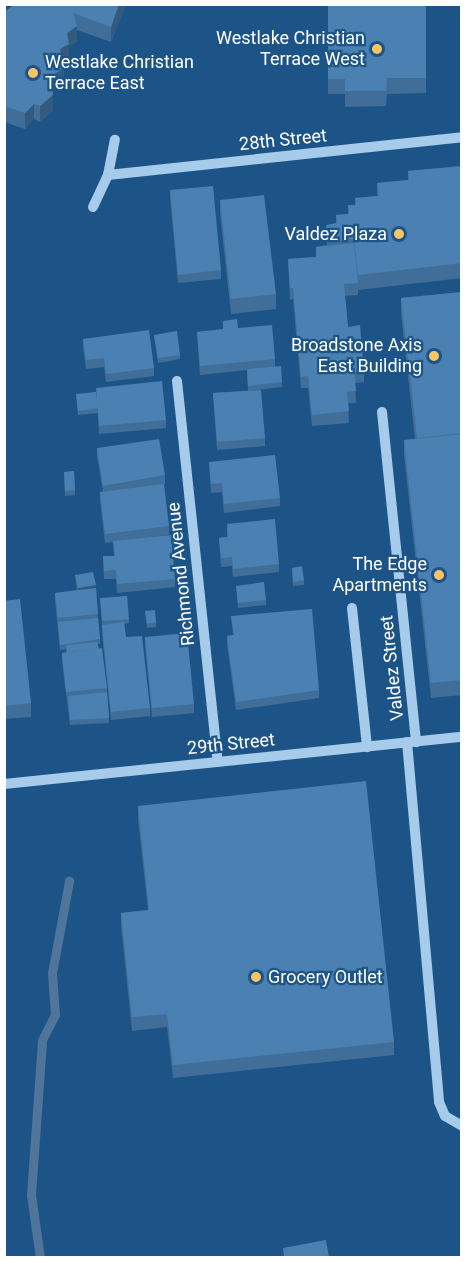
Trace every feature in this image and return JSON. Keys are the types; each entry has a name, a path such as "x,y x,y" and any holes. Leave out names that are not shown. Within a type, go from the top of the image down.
{"street":[{"name":"28th Street","path":"108,175 462,137"},
{"path":"93,207 108,175 115,140"},
{"name":"Richmond Avenue","path":"177,381 218,762"},
{"name":"Valdez Street","path":"382,412 440,1102 445,1116 462,1126"},
{"path":"352,608 367,747"},
{"name":"29th Street","path":"4,784 462,737"}],"building":[{"name":"Westlake Christian Terrace East","path":"15,4 119,4 111,27 73,13 77,26 67,33 69,44 60,49 64,67 51,77 53,95 40,106 34,104 25,113 4,106 4,31 6,30 4,12"},
{"name":"Westlake Christian Terrace West","path":"328,4 426,4 426,78 387,78 386,91 345,91 345,79 328,79"},
{"name":"Valdez Plaza","path":"462,166 462,263 358,275 354,239 328,241 326,225 337,223 336,215 349,214 348,205 356,205 355,198 379,196 377,183 409,180 408,171"},
{"path":"213,186 221,270 178,275 170,190"},
{"path":"264,195 276,294 231,299 220,200"},
{"name":"Valdez Plaza","path":"354,243 358,283 344,284 348,327 360,325 364,371 354,372 356,391 347,392 349,411 312,415 308,376 301,377 288,259 316,257 316,247"},
{"name":"Broadstone Axis East Building","path":"462,292 462,433 417,438 401,298"},
{"path":"237,319 238,328 272,325 275,359 200,366 197,332 223,329 223,321"},
{"path":"149,330 154,368 106,374 104,358 86,360 83,339"},
{"path":"177,331 180,355 158,358 154,335"},
{"path":"281,366 282,382 248,386 247,369"},
{"path":"162,381 166,420 99,426 96,388"},
{"path":"261,390 265,438 217,442 213,393"},
{"path":"96,392 98,408 78,411 76,394"},
{"name":"The Edge Apartments","path":"462,434 462,680 431,683 404,440"},
{"path":"159,439 165,475 103,486 97,448"},
{"path":"275,455 280,498 224,504 222,483 211,484 209,462"},
{"path":"74,471 75,490 65,491 64,472"},
{"path":"164,484 169,526 105,534 100,492"},
{"path":"275,519 279,564 233,569 232,557 221,558 219,538 228,537 227,524"},
{"path":"171,535 175,579 117,584 116,570 104,571 103,556 115,556 113,541"},
{"path":"302,566 304,580 293,582 292,568"},
{"path":"93,572 96,585 78,588 75,575"},
{"path":"264,582 266,600 238,603 236,586"},
{"path":"96,588 98,614 58,618 55,593"},
{"path":"127,596 129,619 102,621 100,598"},
{"path":"20,599 31,703 4,706 4,601"},
{"path":"312,609 319,690 236,702 227,636 234,635 231,616"},
{"path":"155,610 156,622 147,624 145,611"},
{"path":"98,618 100,639 60,645 58,622"},
{"path":"124,622 126,637 142,636 150,708 111,712 102,625"},
{"path":"187,633 194,704 152,708 145,637"},
{"path":"97,642 98,649 67,652 66,645"},
{"path":"102,648 107,688 66,692 62,653"},
{"path":"107,692 109,718 70,720 68,696"},
{"name":"Grocery Outlet","path":"366,781 394,1042 173,1065 167,1014 132,1017 121,913 149,910 138,806"},
{"path":"326,1240 329,1257 284,1257 283,1248"}],"waterway":[{"path":"40,1258 31,1195 42,1040 55,1015 52,973 69,881"}],"place":[{"name":"Westlake Christian Terrace West","path":"377,49"},
{"name":"Westlake Christian Terrace East","path":"33,73"},
{"name":"Valdez Plaza","path":"399,234"},
{"name":"Broadstone Axis East Building","path":"434,356"},
{"name":"The Edge Apartments","path":"439,575"},
{"name":"Grocery Outlet","path":"256,977"}]}
